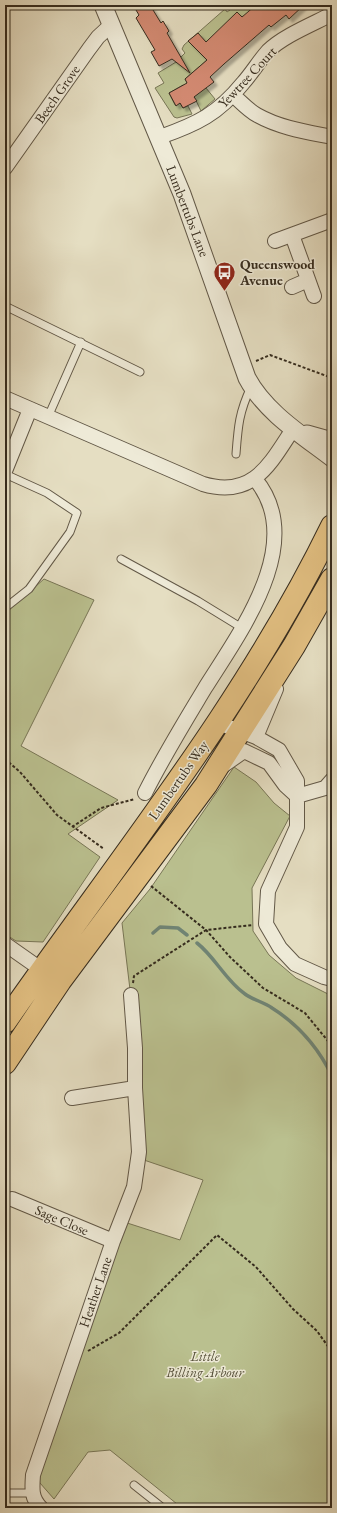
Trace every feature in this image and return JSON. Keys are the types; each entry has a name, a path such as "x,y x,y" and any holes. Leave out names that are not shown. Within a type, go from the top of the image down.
{"highway":[{"name":"Lumbertubs Way","path":"5,1022 128,852 218,723 274,634 314,564 332,526"},
{"name":"Lumbertubs Way","path":"5,1063 73,963 206,785 249,733 294,646 332,578"}],"street":[{"name":"Lumbertubs Lane","path":"103,5 160,137 198,236 242,366 252,386 264,402 293,429 332,458"},
{"name":"Yewtree Court","path":"160,137 206,118 233,95 273,47 332,14"},
{"name":"Beech Grove","path":"5,168 89,49 98,37 112,24"},
{"path":"233,95 256,114 278,125 332,137"},
{"path":"276,241 332,220"},
{"path":"292,235 314,296"},
{"path":"292,287 308,280"},
{"path":"5,398 214,487 232,488 255,479 268,466 293,429 332,441"},
{"path":"5,472 30,409"},
{"name":"Lumbertubs Way","path":"145,793 161,760 242,628 258,600 265,584 272,549 272,508 263,488 255,479"},
{"path":"218,723 249,733 279,750 297,781 297,827 268,890 266,924 280,948 295,964 332,979"},
{"path":"206,785 228,761 244,751 269,763 285,786 297,796"},
{"path":"297,796 325,788 332,780"},
{"path":"5,944 42,970"},
{"name":"Heather Lane","path":"31,1493 35,1468 113,1241 134,1187 139,1152 135,1088 135,1048 131,995"},
{"path":"72,1098 135,1088"},
{"name":"Sage Close","path":"12,1199 113,1241"},
{"path":"31,1493 36,1504 41,1508"}],"lane":[{"path":"5,306 140,372"},
{"path":"48,417 80,342"},
{"path":"236,454 239,415 252,386"},
{"path":"5,472 47,493 78,513 70,532 29,589 5,608"},
{"path":"121,559 198,601 242,628"},
{"path":"134,1485 163,1508"},
{"path":"5,1492 31,1493"}],"path":[{"path":"242,366 270,355 332,378"},
{"path":"5,759 20,772 57,815 104,849"},
{"path":"72,826 101,808 132,801 145,793"},
{"path":"149,884 206,930 230,957 263,988 305,1013 332,1046"},
{"path":"131,995 134,976 206,930 266,924"},
{"path":"72,1360 119,1333 217,1235 256,1267 293,1309 317,1330 332,1352"}],"green space":[{"path":"230,5 264,5 203,56 207,60 185,79 192,90 206,88 215,99 201,111 190,88 183,85 169,93 175,105 180,103 183,108 188,106 192,114 177,118 174,117 155,88 164,83 158,73 176,62 185,53 182,49 184,45 225,9 227,12 230,10 227,7"},
{"path":"44,579 94,600 21,746 118,800 68,834 100,857 43,942 16,941 5,934 5,613"},
{"name":"Little Billing Arbour","path":"234,767 256,782 274,803 290,816 252,888 253,931 269,955 296,978 332,996 332,1508 182,1508 110,1450 88,1452 54,1499 33,1475 121,1221 180,1240 203,1180 138,1158 135,1031 122,923 150,889"}],"building":[{"path":"133,5 150,5 161,23 163,21 169,31 167,33 190,73 172,59 159,66 151,52 155,50 136,18 139,15"},
{"path":"256,5 304,5 289,19 286,15 271,27 269,25 224,64 210,77 214,82 194,97 197,101 183,108 180,103 176,106 169,93 187,83 185,79 207,60 188,41 198,33 206,42 237,12 242,17"}],"waterway":[{"path":"153,933 160,927 178,928 187,935"},
{"path":"197,943 238,989 248,996 266,1004 299,1029 314,1046 327,1065 332,1076"}],"place":[{"name":"Queenswood Avenue","path":"225,292"}]}
